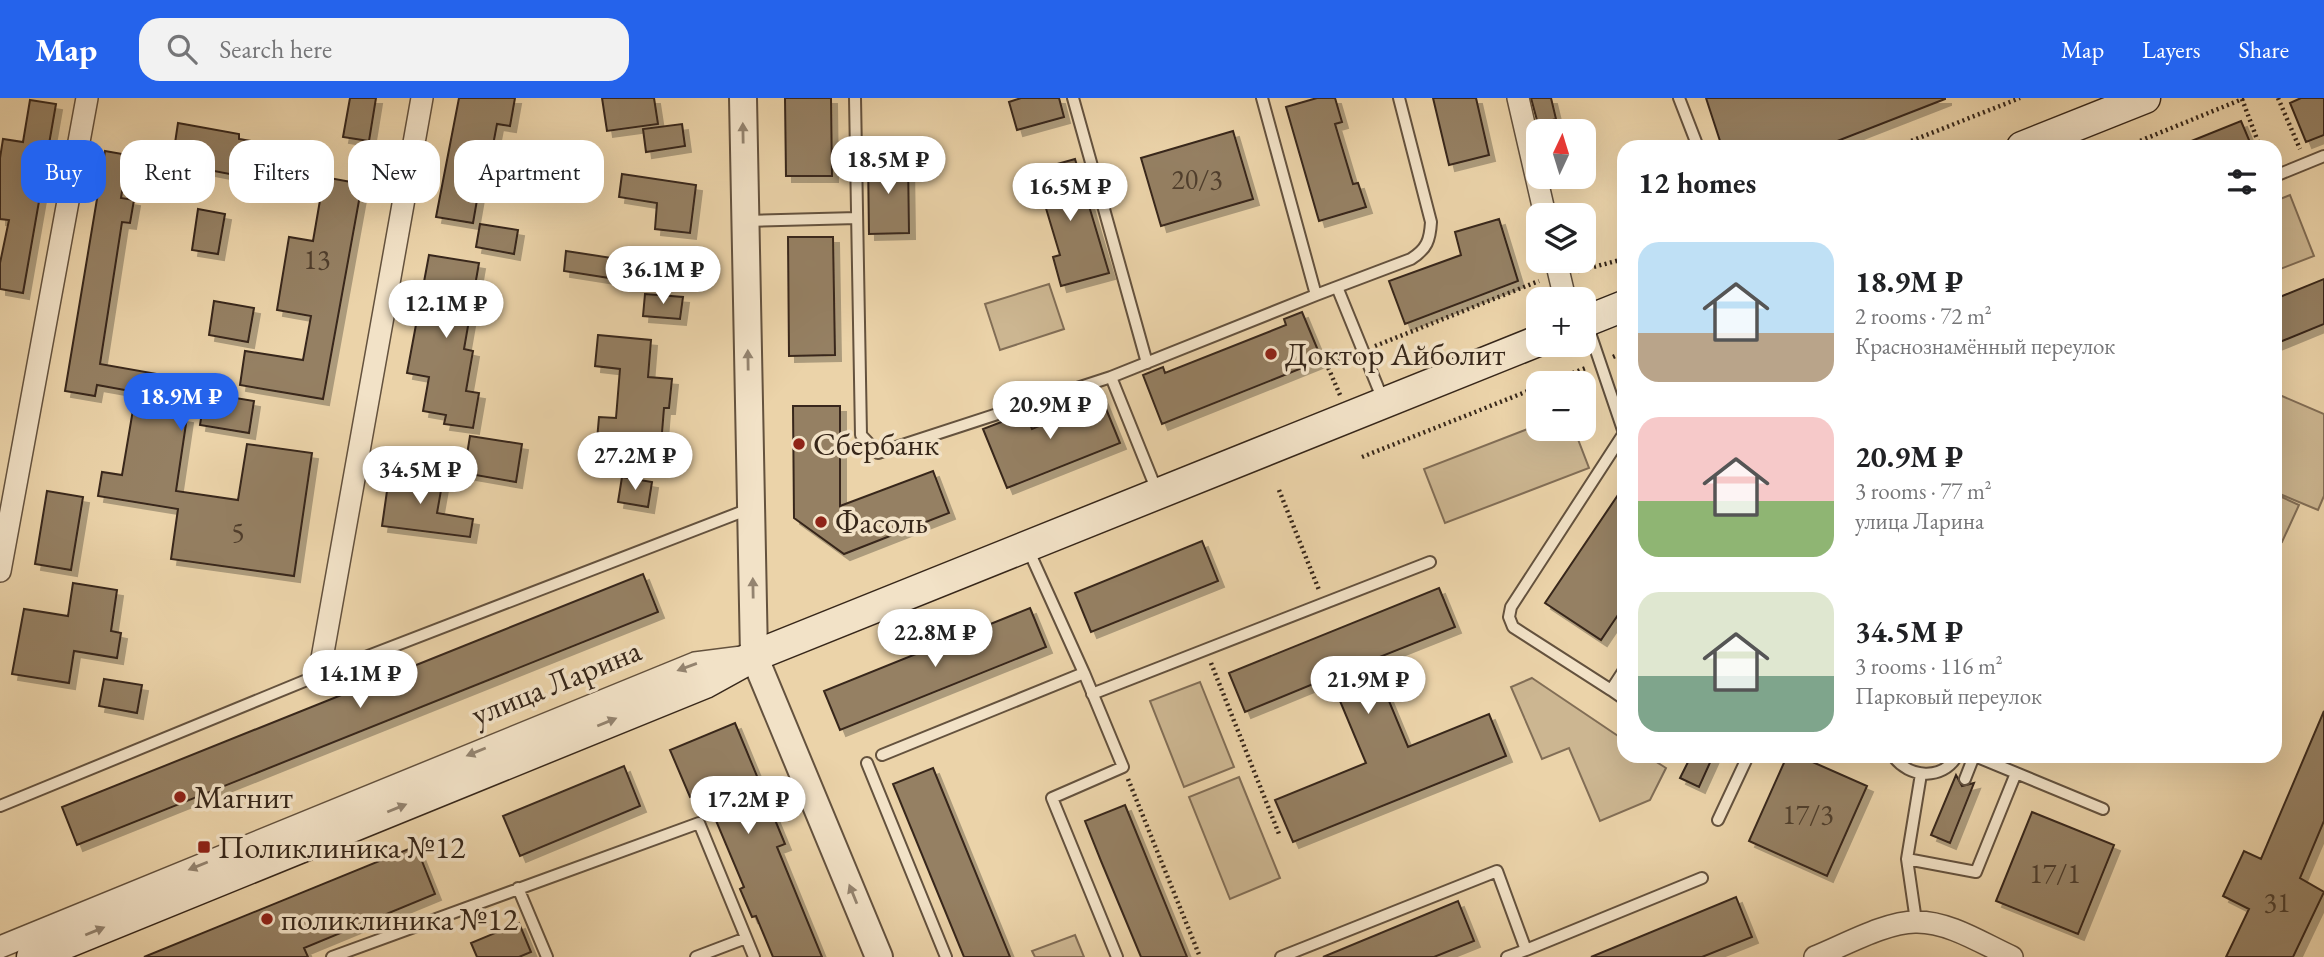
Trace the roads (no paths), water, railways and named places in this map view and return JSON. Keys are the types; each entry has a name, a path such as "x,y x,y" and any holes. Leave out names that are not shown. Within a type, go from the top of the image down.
{"main road":[{"path":"2040,140 2145,98"},
{"path":"1596,317 1617,309"},
{"name":"улица Ларина","path":"32,957 705,683 754,656 1348,415 1526,346"}],"street":[{"path":"0,571 87,98"},
{"path":"320,675 422,98"},
{"path":"743,98 754,656 878,957"},
{"path":"1518,98 1542,203"},
{"name":"улица Ларина","path":"0,947 695,663 754,656"},
{"path":"1815,957 1896,925 1916,921 1941,925 2012,957"}],"lane":[{"path":"855,98 861,435 878,453 1111,377 1411,259 1422,252 1430,239 1431,222 1399,98"},
{"path":"1073,98 1147,363"},
{"path":"1262,98 1316,295"},
{"path":"1679,98 1695,140"},
{"path":"2282,173 2324,156"},
{"path":"745,221 857,218"},
{"path":"1337,287 1384,403"},
{"path":"1596,353 1617,413"},
{"path":"1111,377 1158,493"},
{"path":"1617,444 1511,607 1509,617 1513,627 1617,694"},
{"path":"0,806 320,675 751,508"},
{"path":"1027,546 1123,767 1052,798 1117,957"},
{"path":"1092,694 1430,562"},
{"path":"882,755 1084,673"},
{"path":"1611,690 1617,681"},
{"path":"867,763 946,957"},
{"path":"1718,820 1745,763"},
{"path":"1900,763 1909,771 1921,774 1945,769 1951,763"},
{"path":"1965,779 1972,763"},
{"path":"1992,763 2103,809"},
{"path":"1907,859 1976,872 2017,773"},
{"path":"1916,921 1907,859 1921,774"},
{"path":"332,957 699,823 754,957"},
{"path":"1281,957 1497,872 1526,950"},
{"path":"1507,957 1702,878"},
{"path":"517,888 547,957"},
{"path":"696,957 746,938"}],"place":[{"name":"Доктор Айболит","path":"1271,354"},
{"name":"Сбербанк","path":"799,444"},
{"name":"Фасоль","path":"821,522"},
{"name":"Магнит","path":"180,797"},
{"name":"Поликлиника №12","path":"204,847"},
{"name":"поликлиника №12","path":"267,919"}]}
